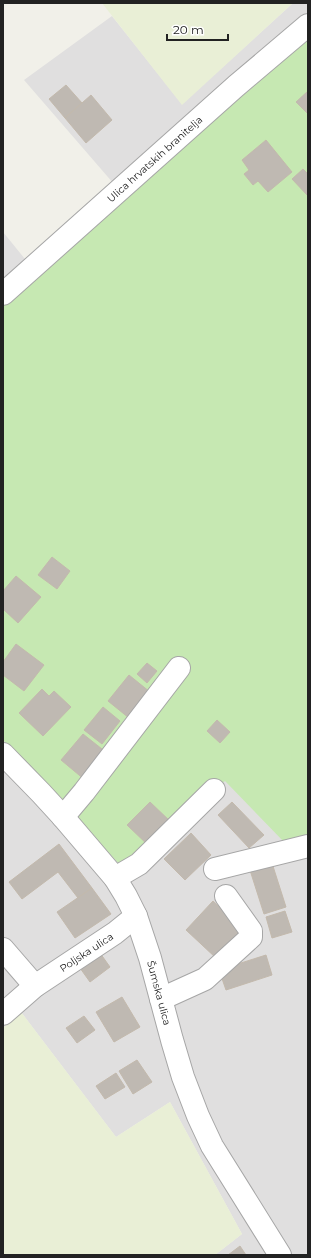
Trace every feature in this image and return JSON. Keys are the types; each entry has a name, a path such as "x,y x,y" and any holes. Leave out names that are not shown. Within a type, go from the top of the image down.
{"street":[{"name":"Ulica hrvatskih branitelja","path":"3,294 250,73 308,25"},
{"path":"63,817 180,668"},
{"name":"Šumska ulica","path":"3,754 42,792 115,878 136,916 150,958 176,1055 198,1116 212,1146 280,1255"},
{"path":"115,878 139,864 214,790"},
{"path":"215,869 308,846"},
{"path":"161,999 205,979 251,937 251,931 226,896"},
{"name":"Poljska ulica","path":"3,1014 35,986 115,933 136,916"},
{"path":"3,949 35,986"}],"shaded area":[{"path":"293,3 308,3 308,281 133,206 24,80 112,16 182,104"},
{"path":"3,232 46,285 3,325"},
{"path":"3,405 308,690 308,1255 215,1255 242,1234 170,1102 116,1137 21,1012 3,1028"}],"green space":[{"path":"102,3 293,3 182,105"},
{"path":"308,40 308,836 284,842 225,781 122,867 3,740 3,299"},
{"path":"21,1012 116,1137 170,1102 242,1234 215,1255 3,1255 3,1028"}],"building":[{"path":"66,85 82,103 65,118 49,99"},
{"path":"308,91 308,114 296,102"},
{"path":"91,95 112,120 86,143 65,118"},
{"path":"266,140 292,172 268,192 258,181 253,185 244,174 249,170 242,160"},
{"path":"303,169 308,174 308,196 292,179"},
{"path":"52,557 70,571 57,589 38,575"},
{"path":"16,576 41,597 18,623 3,609 3,591"},
{"path":"16,644 44,665 24,691 3,675 3,662"},
{"path":"147,663 157,671 147,683 137,674"},
{"path":"129,675 150,692 129,718 108,701"},
{"path":"42,689 49,696 54,691 71,707 43,736 19,713"},
{"path":"103,707 120,721 102,744 84,730"},
{"path":"217,720 230,732 220,743 207,731"},
{"path":"83,734 107,753 85,780 61,760"},
{"path":"150,802 172,823 149,846 127,825"},
{"path":"232,802 264,835 249,848 218,815"},
{"path":"191,833 211,855 185,880 164,859"},
{"path":"59,844 92,888 78,898 58,872 22,899 9,882"},
{"path":"271,860 286,907 264,914 249,867"},
{"path":"92,888 111,914 75,938 57,912"},
{"path":"213,901 243,929 216,958 186,930"},
{"path":"285,911 292,932 272,938 266,917"},
{"path":"100,953 110,967 90,982 80,968"},
{"path":"266,955 272,975 226,990 219,970"},
{"path":"122,997 140,1027 114,1042 96,1012"},
{"path":"84,1016 95,1030 77,1043 66,1028"},
{"path":"137,1060 152,1082 133,1094 119,1071"},
{"path":"116,1073 125,1087 105,1099 96,1086"},
{"path":"240,1246 246,1255 228,1255"}]}
